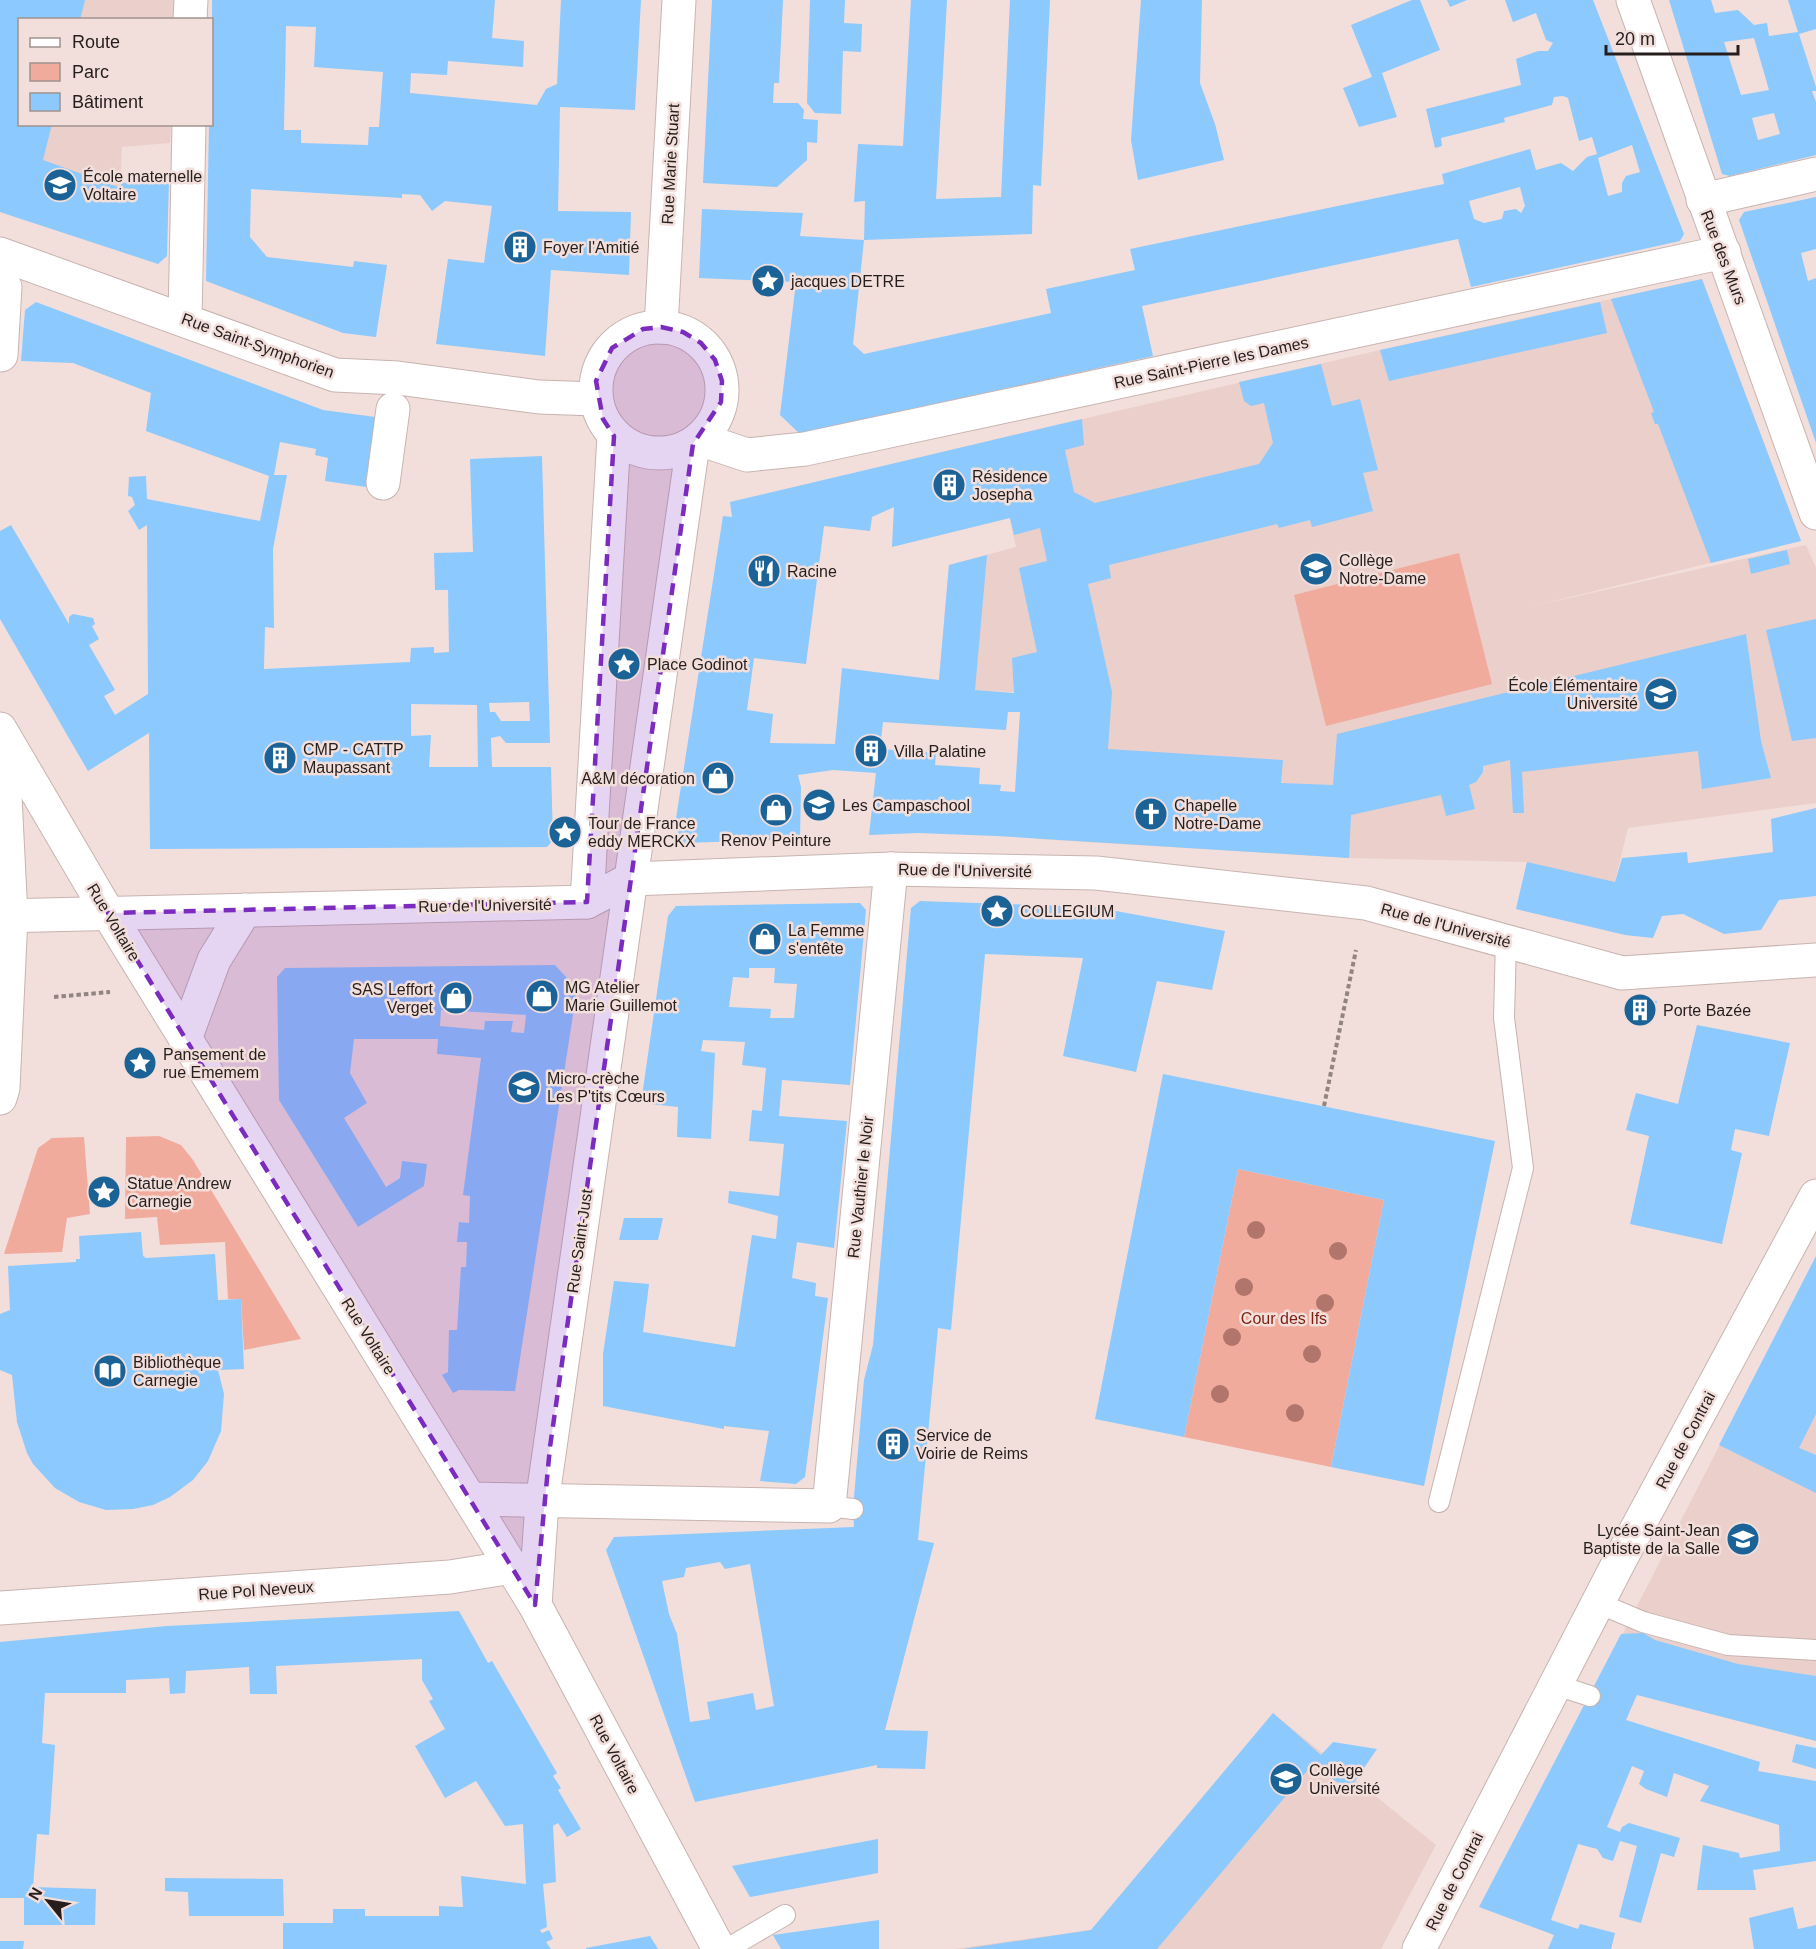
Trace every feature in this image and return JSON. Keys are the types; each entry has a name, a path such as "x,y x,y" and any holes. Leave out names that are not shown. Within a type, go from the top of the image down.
{"street":[{"path":"190,18 191,0"},
{"name":"Rue Marie Stuart","path":"661,327 679,0"},
{"name":"Rue des Murs","path":"1633,0 1816,513"},
{"path":"185,319 189,126"},
{"path":"1703,200 1816,174"},
{"name":"Rue Saint-Pierre les Dames","path":"696,441 747,455 805,449 1724,252"},
{"name":"Rue Saint-Symphorien","path":"0,254 335,375 398,378 538,397 596,399"},
{"path":"1,355 5,287"},
{"path":"661,327 683,332 701,343 715,360 722,381 721,402 713,422 696,441 674,452 652,454 632,448 614,436 603,419 596,399 596,381 602,363 612,348 635,333 661,327"},
{"path":"383,483 393,410"},
{"path":"587,902 614,436"},
{"path":"631,879 696,441"},
{"name":"Rue Voltaire","path":"1,730 108,913 535,1605 719,1949"},
{"name":"Rue Voltaire","path":"1,730 5,916 2,1093"},
{"name":"Rue de l'Université","path":"5,916 587,902 631,879 891,869 1096,873 1365,903 1622,973 1816,960"},
{"name":"Rue Vauthier le Noir","path":"470,1499 841,1507 891,869"},
{"name":"Rue Saint-Just","path":"535,1605 542,1502 631,879"},
{"path":"185,1039 214,960 245,910"},
{"name":"Rue de Contrai","path":"1419,1949 1598,1603 1816,1196"},
{"name":"Rue Pol Neveux","path":"0,1608 450,1577 512,1567"}],"lane":[{"path":"1439,1502 1523,1168 1504,1018 1506,941"},
{"path":"1598,1603 1643,1622 1728,1645 1816,1650"},
{"path":"1556,1685 1590,1696"},
{"path":"727,1949 785,1915"}],"path":[{"path":"1324,1106 1356,950"},
{"path":"54,997 118,991"}],"highlighted area":[{"path":"661,327 683,332 701,343 715,360 722,381 721,402 693,444 550,1447 535,1605 108,913 587,902 614,436 603,419 596,381 612,348 643,329"}],"shaded area":[{"name":"École maternelle Voltaire","path":"0,0 174,0 173,18 18,18 18,126 171,126 170,143 122,147 119,214 108,247 0,212"},
{"name":"Collège Notre-Dame","path":"1702,279 1801,541 1529,607 1806,545 1816,568 1816,803 1628,828 1603,929 1516,909 1527,862 1349,858 1037,839 1045,694 938,688 949,565 1016,547 992,440 1380,350"},
{"name":"Lycée Saint-Jean Baptiste de la Salle","path":"1811,1267 1816,1268 1816,1741 1597,1684"},
{"name":"Collège Université","path":"1273,1713 1436,1845 1381,1949 953,1949 1091,1930"}],"green space":[{"path":"1459,553 1492,684 1326,726 1294,595"},
{"path":"159,1136 181,1145 193,1160 301,1339 244,1350 241,1299 228,1299 225,1242 160,1245 157,1217 125,1219 126,1137"},
{"path":"84,1137 90,1214 67,1218 62,1252 4,1254 38,1148 52,1138"},
{"name":"Cour des Ifs","path":"1238,1169 1384,1200 1331,1467 1184,1437"}],"building":[{"path":"0,0 85,0 80,18 18,18 18,126 52,126 43,160 121,188 121,183 169,180 167,256 158,264 0,212"},
{"path":"212,0 495,0 492,38 524,41 523,67 448,61 447,75 411,73 410,93 537,105 546,89 557,84 561,0 641,0 635,110 560,107 558,211 631,212 629,275 551,270 545,356 436,344 448,259 484,263 492,206 445,201 432,211 420,195 402,194 402,198 251,189 250,237 267,257 353,267 354,261 387,265 376,337 343,333 206,281 209,126 213,126","holes":["286,26 316,27 314,67 383,72 379,127 369,127 368,145 301,143 301,130 284,130"]},
{"path":"712,0 783,0 779,83 774,83 773,103 798,103 804,110 803,119 818,120 817,143 807,142 807,160 777,187 703,183"},
{"path":"810,0 845,0 844,23 862,24 861,52 843,51 841,114 815,113 807,103"},
{"path":"911,0 947,0 936,199 1001,197 1010,0 1050,0 1041,186 1033,185 1032,234 864,240 865,201 854,202 858,144 903,146"},
{"path":"1141,0 1202,0 1200,83 1215,124 1224,160 1138,180 1131,140"},
{"path":"1412,0 1420,0 1440,50 1382,73 1397,117 1359,127 1343,88 1372,77 1351,25"},
{"path":"1447,0 1467,0 1450,7"},
{"path":"1505,0 1593,0 1684,234 1680,241 1471,287 1458,239 1142,306 1153,356 800,434 780,415 796,282 699,278 702,209 803,213 800,236 864,240 853,344 864,354 1051,313 1046,289 1135,270 1130,249 1444,184 1442,174 1530,149 1536,170 1561,163 1573,171 1587,157 1597,154 1592,137 1579,141 1568,98 1563,96 1554,97 1552,105 1504,118 1505,122 1441,138 1442,146 1435,148 1426,109 1521,85 1516,59 1538,51 1548,51 1553,43 1546,40 1536,13 1513,22","holes":["1632,145 1640,172 1626,176 1622,183 1622,192 1608,196 1598,158","1520,187 1525,206 1521,213 1516,209 1504,211 1502,219 1484,223 1474,219 1469,201"]},
{"path":"1669,0 1711,0 1715,13 1738,10 1754,25 1767,23 1769,36 1798,32 1788,0 1816,0 1816,29 1799,34 1816,87 1816,91 1812,91 1816,102 1816,155 1730,176 1722,174","holes":["1754,38 1769,90 1741,95 1724,42","1774,113 1780,134 1758,140 1752,118"]},
{"path":"1816,197 1816,249 1801,253 1808,281 1816,278 1816,443 1739,220 1744,212"},
{"path":"1702,279 1801,541 1711,563 1658,424 1655,424 1651,413 1654,412 1611,299"},
{"path":"36,302 323,410 383,418 373,488 325,481 328,458 315,455 316,449 280,442 274,475 287,475 273,549 274,628 265,627 264,669 410,662 411,648 434,647 434,653 449,652 448,590 435,590 434,553 473,552 470,459 542,456 550,743 506,743 500,736 491,738 492,767 551,767 553,840 547,847 150,849 149,733 88,771 0,619 0,531 11,525 69,624 69,617 73,614 93,618 95,624 92,626 99,639 89,645 115,690 104,696 115,715 148,694 147,525 139,530 128,511 135,505 132,497 128,496 129,477 146,476 147,499 260,521 269,476 146,431 151,393 73,363 21,361 25,310","holes":["529,702 530,721 501,721 495,712 490,712 489,703","411,704 477,705 478,767 429,767 431,735 411,736"]},
{"path":"1600,302 1607,333 1389,381 1380,350"},
{"path":"1321,364 1332,406 1360,399 1378,470 1363,473 1373,511 1312,527 1310,520 1279,528 1277,524 1109,565 1111,578 1088,584 1112,692 1108,749 1283,760 1281,783 1333,785 1337,734 1746,634 1761,741 1771,778 1702,789 1698,751 1522,772 1524,813 1513,813 1510,760 1483,766 1483,772 1476,782 1469,785 1475,809 1446,816 1441,795 1351,815 1349,858 996,836 918,833 869,835 876,773 833,770 798,775 801,787 800,839 683,843 675,825 723,516 732,517 730,502 1082,419 1084,445 1065,450 1074,492 1095,503 1259,464 1273,443 1264,403 1251,406 1244,401 1239,382","holes":["894,507 892,547 1010,518 1014,535 1040,528 1047,561 1019,568 1037,652 1012,658 1014,693 975,690 987,555 949,565 939,680 842,668 835,744 770,743 773,714 747,710 754,658 806,664 824,526 870,531 872,517","1008,712 1020,712 1015,792 1000,791 1001,785 979,784 980,768 935,765 936,753 880,749 883,722 1006,730"]},
{"path":"1787,550 1790,564 1751,574 1748,559"},
{"path":"1816,619 1816,738 1792,741 1766,630"},
{"path":"1816,808 1816,896 1779,900 1761,930 1724,934 1683,914 1662,916 1653,938 1625,935 1516,909 1527,862 1615,882 1622,858 1687,852 1688,863 1773,852 1771,819"},
{"path":"920,901 1094,907 1225,931 1212,990 1157,981 1136,1072 1063,1056 1083,958 985,954 951,1330 938,1328 918,1540 934,1543 885,1730 928,1731 925,1769 877,1768 877,1765 695,1802 606,1550 614,1537 854,1527 853,1509 864,1380 873,1345 911,908","holes":["720,1562 725,1569 750,1564 774,1706 756,1710 753,1693 707,1702 710,1719 690,1722 677,1634 669,1614 662,1581 684,1577 686,1568"]},
{"path":"860,903 866,910 850,1085 782,1080 779,1116 847,1121 834,1248 797,1242 792,1278 816,1283 815,1296 828,1298 805,1477 796,1484 760,1481 769,1431 724,1426 724,1429 603,1406 603,1354 614,1281 649,1284 643,1332 735,1347 752,1235 776,1239 778,1216 728,1203 729,1191 779,1196 784,1144 749,1141 752,1110 762,1111 766,1068 742,1065 745,1042 703,1040 701,1051 715,1053 711,1139 677,1137 678,1107 641,1103 668,916 676,906","holes":["749,968 775,968 774,983 797,984 794,1018 770,1018 771,1009 729,1007 733,977 749,978"]},
{"path":"555,965 577,989 515,1391 459,1390 453,1393 442,1375 448,1372 449,1330 457,1330 461,1267 466,1267 467,1242 457,1242 459,1222 469,1223 470,1196 463,1195 481,1058 437,1054 438,1039 354,1039 350,1073 367,1103 344,1118 386,1187 400,1178 402,1161 427,1164 424,1186 358,1227 279,1100 277,977 285,968","holes":["441,1010 526,1015 524,1033 511,1032 513,1021 485,1021 484,1030 440,1026"]},
{"name":"Porte Bazée","path":"1627,1000 1657,1001 1651,1024 1625,1018"},
{"path":"1697,1025 1790,1043 1769,1136 1735,1129 1731,1150 1742,1153 1722,1244 1630,1224 1649,1136 1626,1130 1636,1093 1678,1104"},
{"path":"1163,1074 1495,1141 1424,1486 1331,1467 1384,1200 1238,1169 1184,1437 1095,1419"},
{"path":"624,1218 663,1218 658,1240 619,1240"},
{"name":"Bibliothèque Carnegie","path":"141,1232 143,1256 146,1258 215,1254 218,1300 241,1299 244,1369 218,1370 224,1394 221,1431 208,1461 193,1480 170,1497 153,1505 133,1509 106,1510 79,1502 55,1488 33,1464 27,1453 17,1422 12,1375 0,1370 0,1314 10,1310 8,1266 76,1262 76,1259 80,1259 79,1236"},
{"path":"1816,1256 1816,1414 1799,1448 1816,1455 1816,1493 1719,1445"},
{"path":"459,1611 488,1663 492,1661 557,1773 553,1776 561,1788 558,1790 581,1829 567,1837 558,1823 553,1826 556,1882 543,1884 547,1927 540,1930 542,1933 549,1930 553,1939 546,1942 551,1949 283,1949 283,1923 333,1923 333,1909 365,1909 365,1916 439,1916 439,1906 463,1907 461,1876 526,1884 523,1824 505,1826 476,1781 445,1798 415,1746 445,1729 429,1701 433,1699 422,1680 422,1659 276,1666 277,1694 250,1694 249,1667 186,1671 185,1693 170,1694 169,1678 126,1680 126,1693 45,1693 42,1743 55,1745 49,1835 37,1834 33,1887 96,1889 95,1925 24,1925 24,1898 0,1898 0,1642 167,1626"},
{"path":"1643,1633 1655,1640 1738,1664 1816,1676 1816,1741 1637,1695 1626,1720 1760,1762 1758,1771 1816,1781 1816,1861 1753,1870 1756,1890 1697,1890 1703,1845 1739,1853 1740,1858 1780,1851 1779,1825 1700,1801 1709,1786 1674,1773 1667,1797 1646,1789 1639,1784 1644,1771 1632,1766 1607,1827 1620,1832 1622,1827 1629,1823 1680,1838 1674,1857 1661,1853 1641,1923 1619,1917 1637,1846 1620,1841 1613,1861 1603,1858 1597,1849 1578,1844 1551,1920 1578,1929 1580,1924 1615,1933 1611,1949 1548,1949 1554,1935 1479,1907 1621,1634"},
{"path":"1273,1713 1321,1755 1333,1742 1377,1749 1349,1790 1312,1765 1157,1949 963,1949 1091,1930"},
{"path":"1796,1744 1816,1748 1816,1769 1792,1762"},
{"path":"878,1839 878,1873 750,1897 732,1866"},
{"path":"165,1878 283,1879 284,1916 189,1916 188,1892 165,1891"},
{"path":"1793,1907 1798,1929 1816,1925 1816,1949 1754,1949 1749,1918"},
{"path":"879,1920 879,1949 781,1949 773,1935"},
{"path":"650,1936 658,1949 586,1949 586,1948"},
{"path":"0,1941 24,1941 23,1949 0,1949"}],"place":[{"name":"École maternelle Voltaire","path":"60,185"},
{"name":"Foyer l'Amitié","path":"520,247"},
{"name":"jacques DETRE","path":"768,281"},
{"name":"Résidence Josepha","path":"949,485"},
{"name":"Collège Notre-Dame","path":"1316,569"},
{"name":"Racine","path":"764,571"},
{"name":"Place Godinot","path":"624,664"},
{"name":"École Élémentaire Université","path":"1661,694"},
{"name":"Villa Palatine","path":"871,751"},
{"name":"CMP - CATTP Maupassant","path":"280,758"},
{"name":"A&M décoration","path":"718,778"},
{"name":"Les Campaschool","path":"819,805"},
{"name":"Renov Peinture","path":"776,810"},
{"name":"Chapelle Notre-Dame","path":"1151,814"},
{"name":"Tour de France eddy MERCKX","path":"565,832"},
{"name":"COLLEGIUM","path":"997,911"},
{"name":"La Femme s'entête","path":"765,939"},
{"name":"MG Atelier Marie Guillemot","path":"542,996"},
{"name":"SAS Leffort Verget","path":"456,998"},
{"name":"Porte Bazée","path":"1640,1010"},
{"name":"Pansement de rue Ememem","path":"140,1063"},
{"name":"Micro-crèche Les P'tits Cœurs","path":"524,1087"},
{"name":"Statue Andrew Carnegie","path":"104,1192"},
{"name":"Bibliothèque Carnegie","path":"110,1371"},
{"name":"Service de Voirie de Reims","path":"893,1444"},
{"name":"Lycée Saint-Jean Baptiste de la Salle","path":"1743,1539"},
{"name":"Collège Université","path":"1286,1779"}]}
